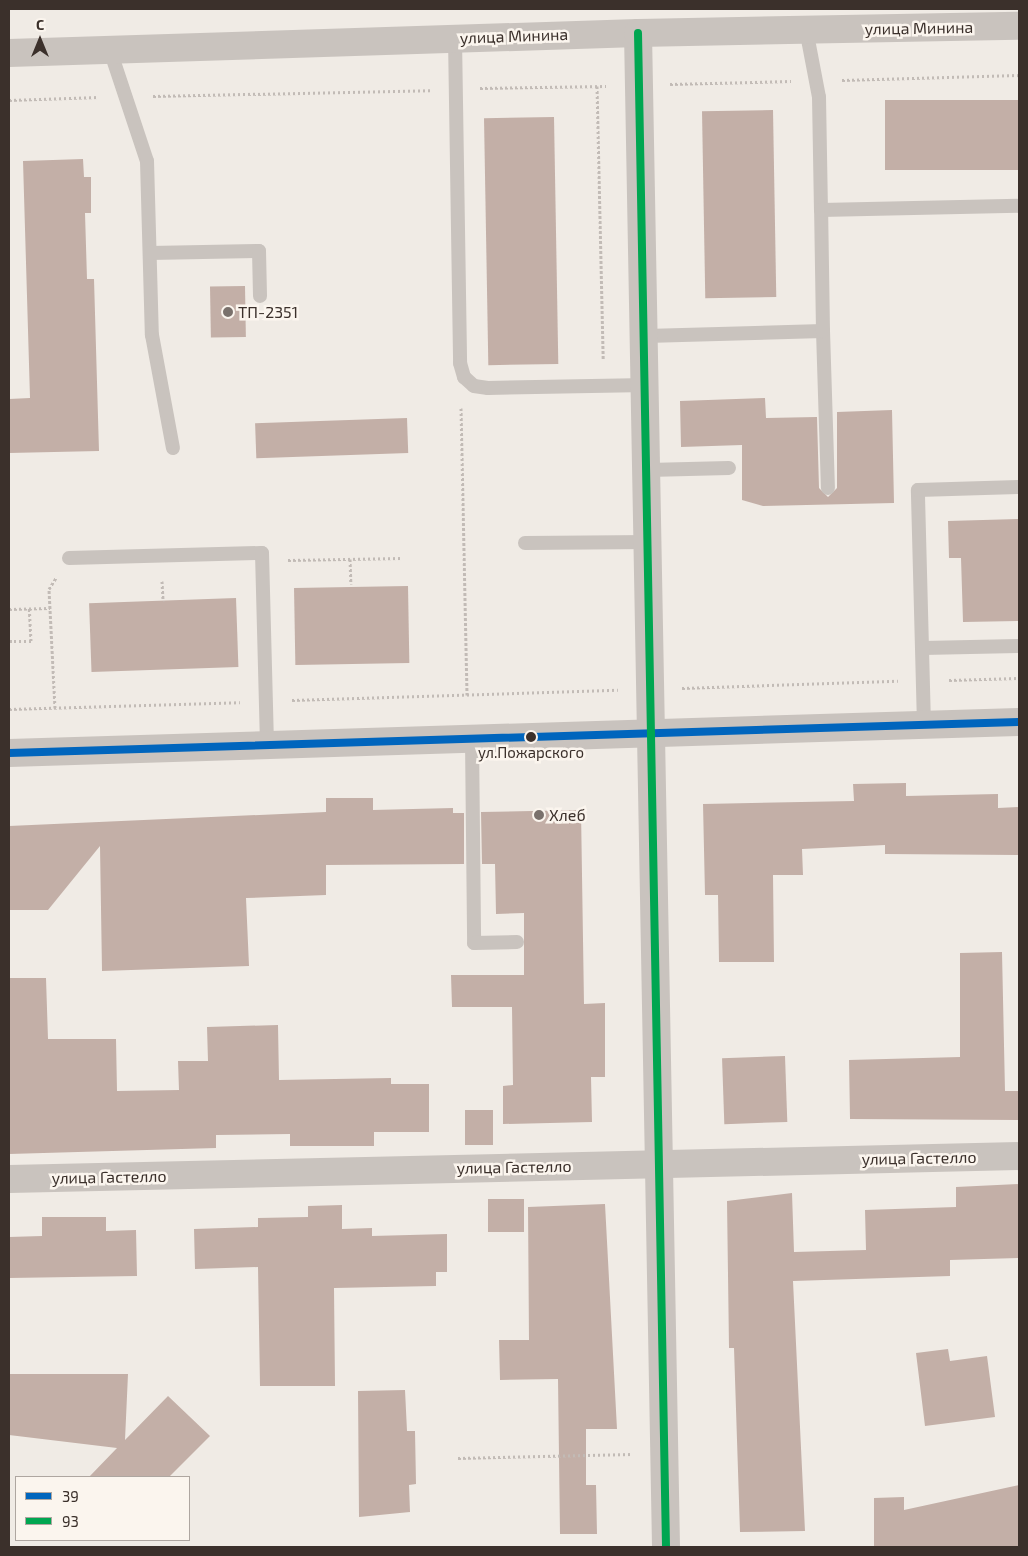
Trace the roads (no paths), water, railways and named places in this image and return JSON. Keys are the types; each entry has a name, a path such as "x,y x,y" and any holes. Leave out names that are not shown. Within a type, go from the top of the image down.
{"street":[{"name":"улица Минина","path":"9,53 638,33 1019,26"},
{"path":"638,33 647,385 657,1163 666,1547"},
{"path":"9,753 1019,722"},
{"name":"улица Гастелло","path":"9,1180 657,1163 1019,1156"}],"lane":[{"path":"806,29 816,81 828,488"},
{"path":"455,38 460,363 474,386 647,385"},
{"path":"110,50 147,161 152,335 173,448"},
{"path":"821,210 1019,206"},
{"path":"150,253 259,251 260,296"},
{"path":"646,336 823,331"},
{"path":"648,470 729,468"},
{"path":"924,725 918,490 1019,487"},
{"path":"525,543 648,542"},
{"path":"69,558 262,553 266,745"},
{"path":"923,648 1019,646"},
{"path":"472,739 474,943 516,942"}],"place":[{"name":"ТП-2351","path":"228,312"},
{"name":"ул.Пожарского","path":"531,737"},
{"name":"Хлеб","path":"539,815"}]}
